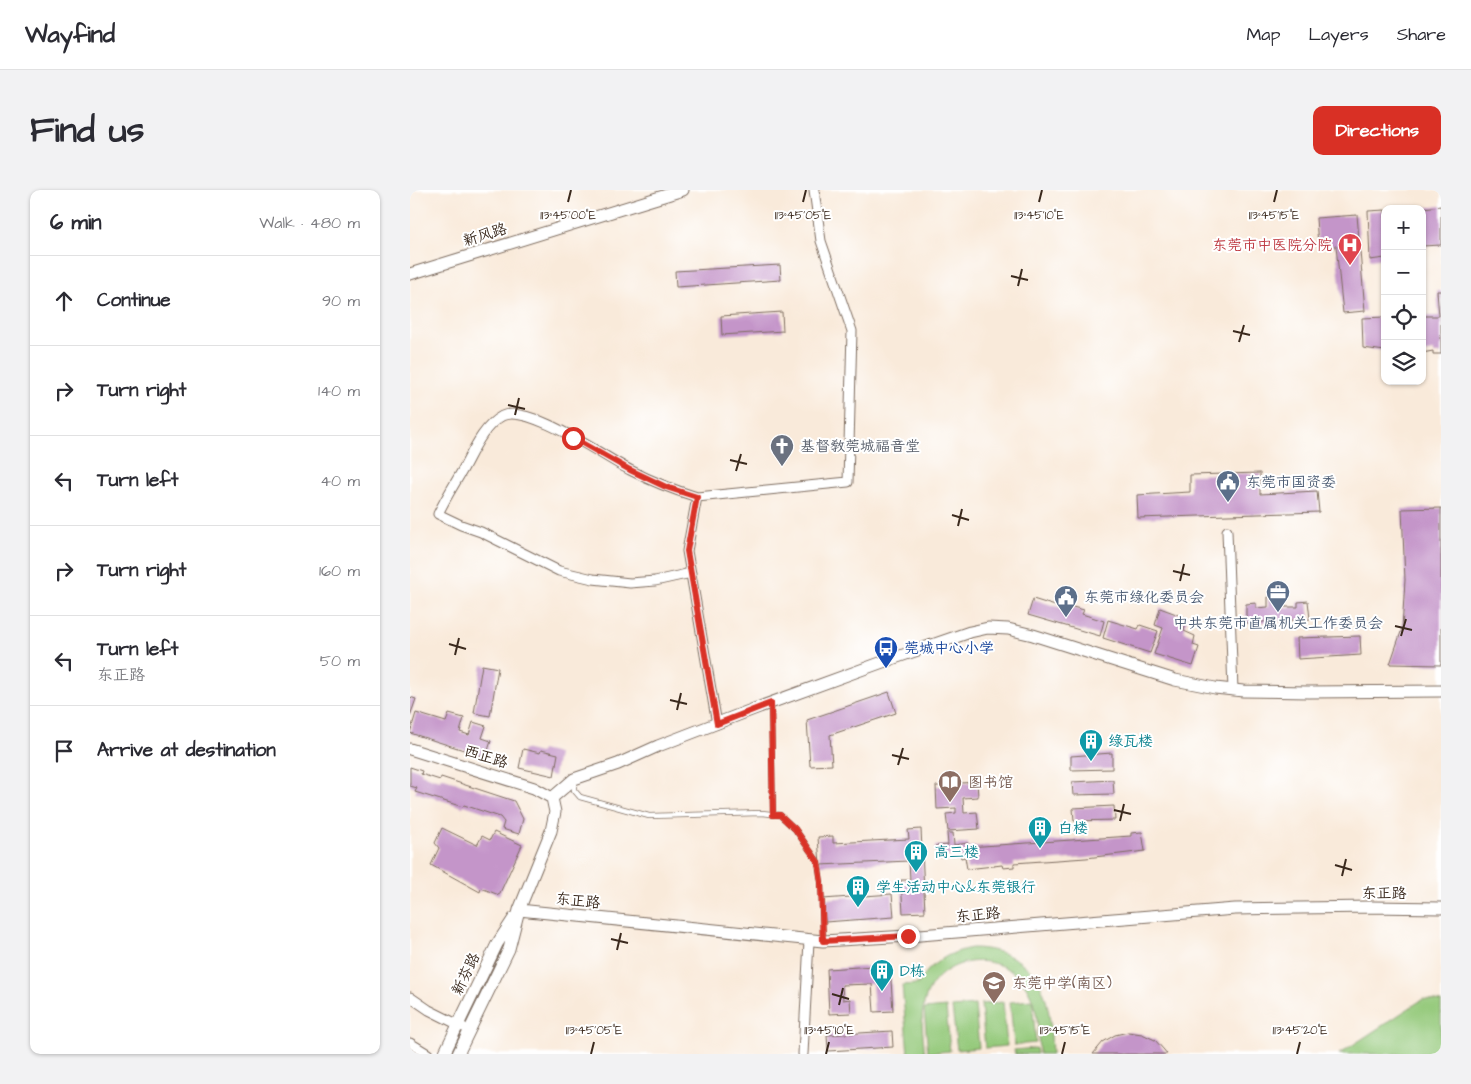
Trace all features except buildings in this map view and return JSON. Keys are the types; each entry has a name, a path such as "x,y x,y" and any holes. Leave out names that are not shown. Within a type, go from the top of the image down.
{"street":[{"name":"新风路","path":"410,274 683,190"},
{"path":"691,573 655,581 630,583 584,577 559,571 481,532 438,514 473,449 488,427 502,416 513,414 529,416 550,425 630,470 666,487 697,497 848,482 852,331 821,241 814,190"},
{"path":"697,497 687,551 717,724"},
{"path":"1226,531 1233,690"},
{"path":"552,798 574,779 618,764 658,746 771,703 970,632 988,628 1008,629 1033,635 1176,680 1215,688 1308,692 1441,691"},
{"name":"西正路","path":"410,749 534,788 552,798"},
{"name":"新芬路","path":"458,1054 509,949 519,910 551,831 555,812 552,798"},
{"name":"东正路","path":"519,910 823,941 908,936 1235,909 1441,908"},
{"name":"新芬路","path":"444,1054 497,944 519,910"},
{"path":"803,1054 809,941"},
{"path":"410,998 429,1010 470,1030"},
{"path":"410,1043 428,1054"}],"lane":[{"path":"771,703 773,815"},
{"path":"574,779 574,790 580,797 649,816 762,813 780,815 795,829 818,862 821,882 823,941"}],"green space":[{"path":"972,948 997,951 1008,955 1028,968 1035,977 1042,988 1048,1006 1052,1054 1039,1054 1038,1024 1035,1008 1030,994 1021,980 1009,970 979,961 963,963 949,969 936,980 927,994 923,1009 922,1024 925,1054 908,1054 902,985 918,984 934,964 956,952"},
{"path":"1423,999 1441,1002 1441,1054 1339,1054"},
{"path":"1032,1000 1036,1043 1014,1045 1010,1002"},
{"path":"1003,1002 1007,1046 985,1048 981,1004"},
{"path":"975,1005 979,1048 957,1050 952,1007"},
{"path":"946,1007 950,1051 928,1053 924,1009"},
{"path":"1036,1048 1037,1054 1015,1054 1014,1050"}],"place":[{"name":"东莞市中医院分院","path":"1350,266"},
{"name":"基督教莞城福音堂","path":"782,467"},
{"name":"东莞市国资委","path":"1228,503"},
{"name":"中共东莞市直属机关工作委员会","path":"1278,613"},
{"name":"东莞市绿化委员会","path":"1066,618"},
{"name":"莞城中心小学","path":"886,669"},
{"name":"绿瓦楼","path":"1091,762"},
{"name":"图书馆","path":"950,803"},
{"name":"白楼","path":"1040,849"},
{"name":"高三楼","path":"916,873"},
{"name":"学生活动中心&东莞银行","path":"858,908"},
{"name":"D栋","path":"882,992"},
{"name":"东莞中学(南区)","path":"994,1004"}],"route":[{"path":"573,438 630,470 666,487 697,497 687,551 717,724 771,703 773,815 780,815 795,829 818,862 821,882 823,941 908,936"}]}
